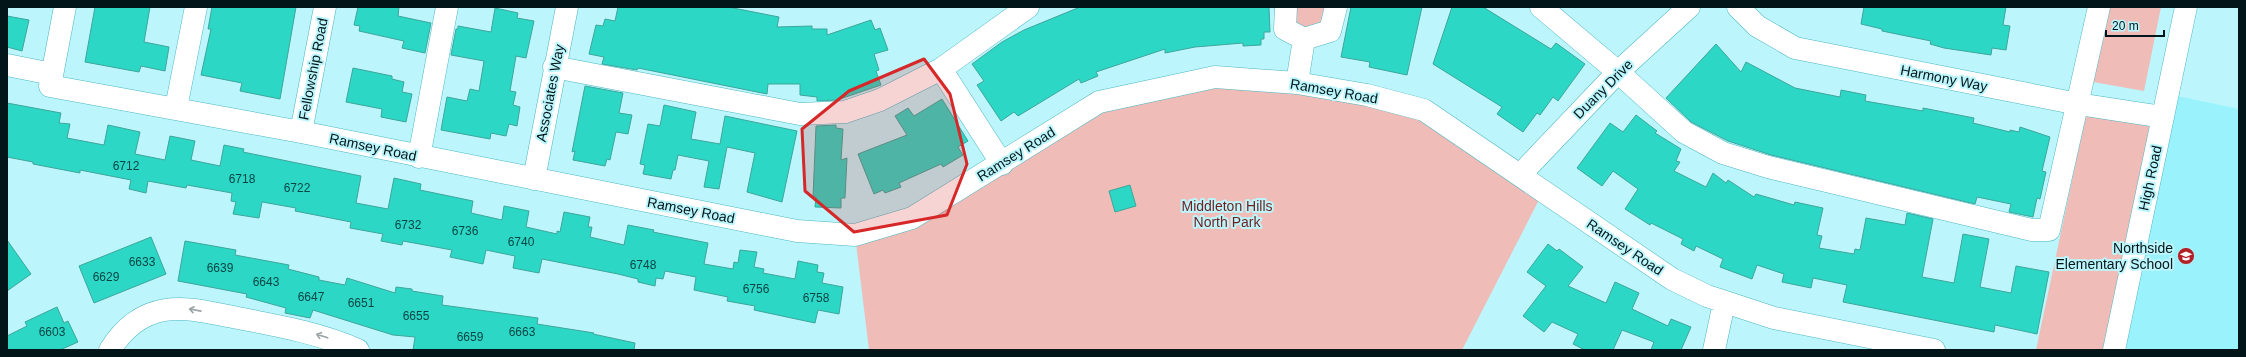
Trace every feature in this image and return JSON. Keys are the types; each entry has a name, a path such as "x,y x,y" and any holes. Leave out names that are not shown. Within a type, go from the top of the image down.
{"street":[{"path":"51,80 65,7"},
{"path":"176,108 196,7"},
{"name":"Fellowship Road","path":"301,132 325,7"},
{"path":"420,157 447,7"},
{"name":"Associates Way","path":"534,179 554,68 567,7"},
{"path":"554,68 800,114 845,112 880,100 941,69 1028,7"},
{"path":"1286,7 1286,29 1304,39 1330,30 1336,7"},
{"path":"1541,7 1618,72 1684,132 1723,153 1768,167 2032,230 2049,230 2099,7"},
{"name":"Duany Drive","path":"1520,175 1618,72 1689,7"},
{"name":"Harmony Way","path":"1738,7 1756,26 1795,48 2078,104 2163,117"},
{"name":"High Road","path":"2114,350 2186,7"},
{"path":"1297,83 1304,39"},
{"name":"Ramsey Road","path":"7,65 51,80 176,108 420,157 797,231 855,235 912,218 1002,164 1098,102 1215,77 1297,83 1367,96 1424,110 1672,279 1724,302 1774,318 1934,350"},
{"path":"941,69 1002,164"},
{"path":"1714,350 1724,302"},
{"path":"110,350 128,327 142,317 164,310 187,308 300,330 320,335 358,350"}],"highlighted area":[{"path":"924,59 950,94 967,164 947,215 854,232 805,191 802,129 849,91"}],"shaded area":[{"name":"Northside Elementary School","path":"2168,94 2239,109 2239,350 2114,350"}],"green space":[{"path":"1286,7 1336,7 1330,31 1304,39"},
{"path":"2109,7 2161,7 2144,91 2093,82"},
{"name":"Middleton Hills North Park","path":"1215,77 1424,110 1543,192 1462,350 869,350 855,235 912,218 1099,102"},
{"path":"2088,105 2163,117 2114,350 2036,350"}],"building":[{"path":"95,7 150,7 144,42 169,47 165,71 141,66 139,72 85,62"},
{"path":"212,7 296,7 280,99 240,91 242,83 201,75 211,29 208,29"},
{"path":"358,7 399,7 398,16 431,23 425,53 402,48 404,41 359,31 360,26 354,25"},
{"path":"618,7 728,7 779,17 777,27 812,26 812,29 827,29 827,35 871,20 875,30 880,28 888,50 874,54 879,70 876,71 881,85 837,100 817,101 817,97 800,95 800,84 768,84 767,94 638,68 637,70 602,64 604,57 589,54 596,25 603,26 605,19 615,21"},
{"path":"1080,7 1269,7 1270,32 1264,32 1264,39 1261,39 1261,45 1243,46 1243,43 1195,47 1165,53 1165,49 1096,72 1098,76 1081,83 1079,79 1018,116 1014,112 1001,121 977,85 984,81 972,64 1002,42 1024,30"},
{"path":"1351,7 1422,7 1407,75 1369,67 1370,62 1341,57"},
{"path":"1452,7 1483,7 1551,49 1556,43 1585,64 1558,101 1553,97 1540,115 1537,113 1523,132 1497,114 1502,107 1433,64"},
{"path":"1864,7 2006,7 2003,25 2010,26 2006,50 1992,48 1991,55 1944,48 1930,44 1931,41 1882,31 1882,29 1861,24"},
{"path":"495,8 518,13 517,18 534,21 526,58 516,56 510,91 516,92 513,105 520,107 517,126 509,124 506,136 491,133 490,139 441,130 447,97 467,101 470,89 479,91 484,61 451,55 456,29 458,29 458,26 491,32"},
{"path":"7,16 29,20 22,51 7,47"},
{"path":"1716,44 1741,72 1746,62 1795,88 1840,97 1841,90 1866,95 1865,101 1923,111 1923,108 1974,118 1973,123 2010,132 2010,130 2019,132 2020,127 2050,137 2042,171 2046,172 2040,199 2037,198 2033,217 2009,212 2011,204 1977,197 1975,204 1771,155 1728,141 1691,122 1666,98"},
{"path":"353,68 392,76 392,79 404,82 402,92 412,94 406,122 381,117 382,109 346,102"},
{"path":"585,86 623,93 619,113 632,115 628,134 616,132 610,160 607,159 605,166 573,160 575,151 572,152"},
{"path":"942,99 968,141 958,147 963,155 943,167 941,164 899,183 901,187 885,193 883,190 874,194 858,154 907,135 895,116 908,108 914,116"},
{"path":"7,103 61,113 59,123 70,124 67,138 104,145 108,125 140,132 135,154 165,160 170,136 195,141 191,160 220,166 224,145 244,149 243,152 361,176 356,203 388,209 394,178 421,184 420,190 473,201 471,213 502,220 504,206 529,211 526,227 557,234 557,231 560,232 564,212 590,217 588,227 592,227 590,237 624,245 628,225 654,230 653,232 708,243 704,264 733,269 734,262 738,263 740,250 757,252 754,267 764,269 763,273 795,279 798,261 818,265 817,272 824,273 822,283 843,287 839,314 818,310 815,323 754,310 755,306 727,301 728,297 694,290 696,277 665,271 663,279 656,278 655,286 638,282 638,279 618,274 542,259 539,273 513,268 515,256 486,250 483,264 450,257 452,250 403,241 402,245 381,241 383,234 350,228 351,222 295,211 296,208 262,202 259,218 233,214 236,202 231,201 232,193 187,185 186,188 148,181 146,193 129,189 131,180 80,170 80,173 33,164 33,162 7,157"},
{"path":"664,105 696,112 691,139 720,144 725,116 797,131 782,202 747,192 755,153 727,147 719,189 704,187 709,161 678,155 675,170 673,170 671,179 643,174 645,165 640,164 648,124 660,126"},
{"path":"1636,115 1657,131 1655,133 1681,149 1676,161 1680,162 1674,171 1706,187 1713,173 1726,183 1728,180 1754,197 1756,194 1794,205 1795,202 1823,208 1817,235 1822,236 1819,248 1854,254 1855,249 1860,250 1866,218 1905,225 1907,213 1933,219 1922,277 1954,283 1963,234 1989,239 1980,287 2011,293 2016,266 2049,272 2037,334 1995,325 1994,332 1843,302 1847,285 1813,278 1811,288 1782,282 1784,274 1757,265 1752,279 1720,267 1723,259 1696,246 1694,251 1681,244 1683,239 1651,223 1650,225 1625,209 1638,189 1613,171 1602,186 1577,168 1610,123 1623,132"},
{"path":"836,125 836,128 843,129 841,160 847,158 845,198 841,198 841,208 815,207 816,197 813,197 816,126"},
{"path":"1130,185 1136,206 1115,212 1109,191"},
{"path":"151,237 166,274 94,303 79,266"},
{"path":"7,240 31,274 7,291"},
{"path":"185,241 236,250 235,255 289,265 288,269 319,277 319,280 345,285 347,278 395,293 396,287 412,289 412,291 443,296 442,305 538,318 537,324 594,333 593,334 635,343 634,350 413,350 415,337 393,335 313,310 310,318 285,313 286,308 246,297 247,294 178,281"},
{"path":"1548,244 1557,251 1559,249 1583,267 1568,286 1606,303 1615,282 1639,293 1632,309 1668,326 1671,319 1691,327 1681,350 1651,350 1654,342 1622,330 1613,350 1585,350 1573,344 1578,334 1552,322 1544,332 1523,316 1546,286 1527,272"},
{"path":"57,307 64,323 68,321 78,342 60,350 7,350 7,336 27,326 25,322"}],"place":[{"name":"Northside Elementary School","path":"2186,256"}]}
